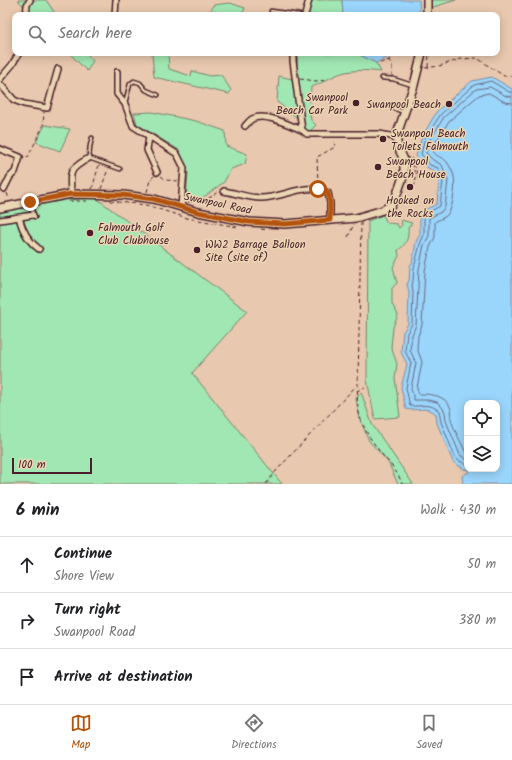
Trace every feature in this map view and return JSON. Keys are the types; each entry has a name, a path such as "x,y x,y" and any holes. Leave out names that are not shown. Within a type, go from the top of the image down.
{"street":[{"path":"26,12 27,5 30,0"},
{"path":"115,12 116,0"},
{"path":"306,12 309,0"},
{"path":"427,0 427,12"},
{"path":"0,79 12,65 17,56"},
{"path":"293,56 302,130"},
{"path":"245,126 252,119 259,117 272,118 302,130 307,134 379,134 396,137 414,85 421,56"},
{"path":"0,84 14,100 24,104 48,108 58,69"},
{"path":"117,72 117,94 125,104 133,126 177,154 184,168 181,204"},
{"path":"149,137 147,150 158,172"},
{"name":"Swanpool Road","path":"0,208 71,194 123,195 181,204 249,222 285,224 356,218 382,210 391,205 400,188 404,174 404,160 398,148 396,137"},
{"path":"0,149 20,158 15,172 10,177 4,189"},
{"path":"71,194 70,174 74,166 89,158"},
{"path":"221,191 260,198 310,188 321,189 328,193 330,203 330,220"},
{"path":"0,220 34,216"},
{"path":"19,217 24,233 39,249"}],"lane":[{"path":"271,11 278,12"},
{"path":"382,78 393,79 414,85"},
{"path":"125,104 130,84 132,82 137,81 146,90 158,95"},
{"path":"384,105 405,113"},
{"path":"92,138 89,158 120,169"},
{"path":"30,202 34,216"}],"path":[{"path":"380,63 389,60 392,56"},
{"path":"429,56 428,67 439,66 461,59 477,58 504,76 512,76"},
{"path":"389,60 392,66 392,76"},
{"path":"296,78 317,81 327,80"},
{"path":"20,158 28,157 43,126 44,107"},
{"path":"318,189 317,157 335,147 332,134"},
{"path":"414,161 418,178 422,180"},
{"path":"96,191 91,191 100,162"},
{"path":"404,164 413,165 416,182 414,186"},
{"path":"101,192 109,165"},
{"path":"145,194 147,192 150,180 158,172 166,180 183,181"},
{"path":"4,189 8,195 9,202"},
{"path":"181,204 206,200 221,191"},
{"path":"348,237 356,218"},
{"path":"361,226 358,385 356,399 360,419 370,439 399,476 402,484"},
{"path":"266,484 276,471 358,385"},
{"path":"357,392 365,387"}],"green space":[{"path":"18,0 46,0 54,12 29,12"},
{"path":"309,0 342,0 343,12 306,12"},
{"path":"427,0 456,0 427,9"},
{"path":"230,3 245,8 243,12 211,12 213,5"},
{"path":"72,56 89,56 93,61 87,71"},
{"path":"152,56 168,56 169,69 191,76 192,71 210,76 221,75 231,90 229,94 154,77"},
{"path":"298,56 362,56 376,63 381,72 345,72 311,87 309,109 311,120 316,125 307,134 302,130 300,120 277,102 279,76 296,80"},
{"path":"152,112 196,121 225,131 226,146 247,154 245,164 231,169 224,182 201,199 186,200 188,173 179,150 137,124 134,113"},
{"path":"45,125 70,129 60,151 36,142"},
{"path":"96,198 247,311 192,373 282,484 0,484 0,212 64,200"},
{"path":"383,215 387,223 397,224 399,228 402,225 401,220 412,223 408,228 406,241 398,250 399,256 393,267 397,283 392,288 392,304 398,315 393,327 391,347 397,364 395,378 400,417 375,419 367,380 368,221"},
{"path":"361,392 372,424 413,484 398,484 388,462 369,441 360,419 356,399"}],"water":[{"path":"342,0 419,0 420,12 343,12"},
{"path":"362,56 389,56 376,63"},
{"path":"492,77 512,89 512,484 463,484 462,476 469,472 500,472 500,400 464,400 464,469 453,462 437,423 436,414 433,411 425,409 406,409 401,388 407,364 401,352 403,332 408,324 409,292 407,284 409,281 410,266 412,263 416,242 420,234 420,212 437,204 439,181 435,171 428,168 416,156 422,137 437,111 472,81"}],"place":[{"name":"Swanpool Beach Car Park","path":"356,103"},
{"name":"Swanpool Beach","path":"449,104"},
{"name":"Swanpool Beach Toilets Falmouth","path":"383,139"},
{"name":"Swanpool Beach House","path":"378,167"},
{"name":"Hooked on the Rocks","path":"410,187"},
{"name":"Falmouth Golf Club Clubhouse","path":"90,233"},
{"name":"WW2 Barrage Balloon Site (site of)","path":"197,250"}],"route":[{"path":"30,202 71,194 123,195 154,199 198,212 249,222 285,224 330,220 330,203 328,193 318,189"}]}
